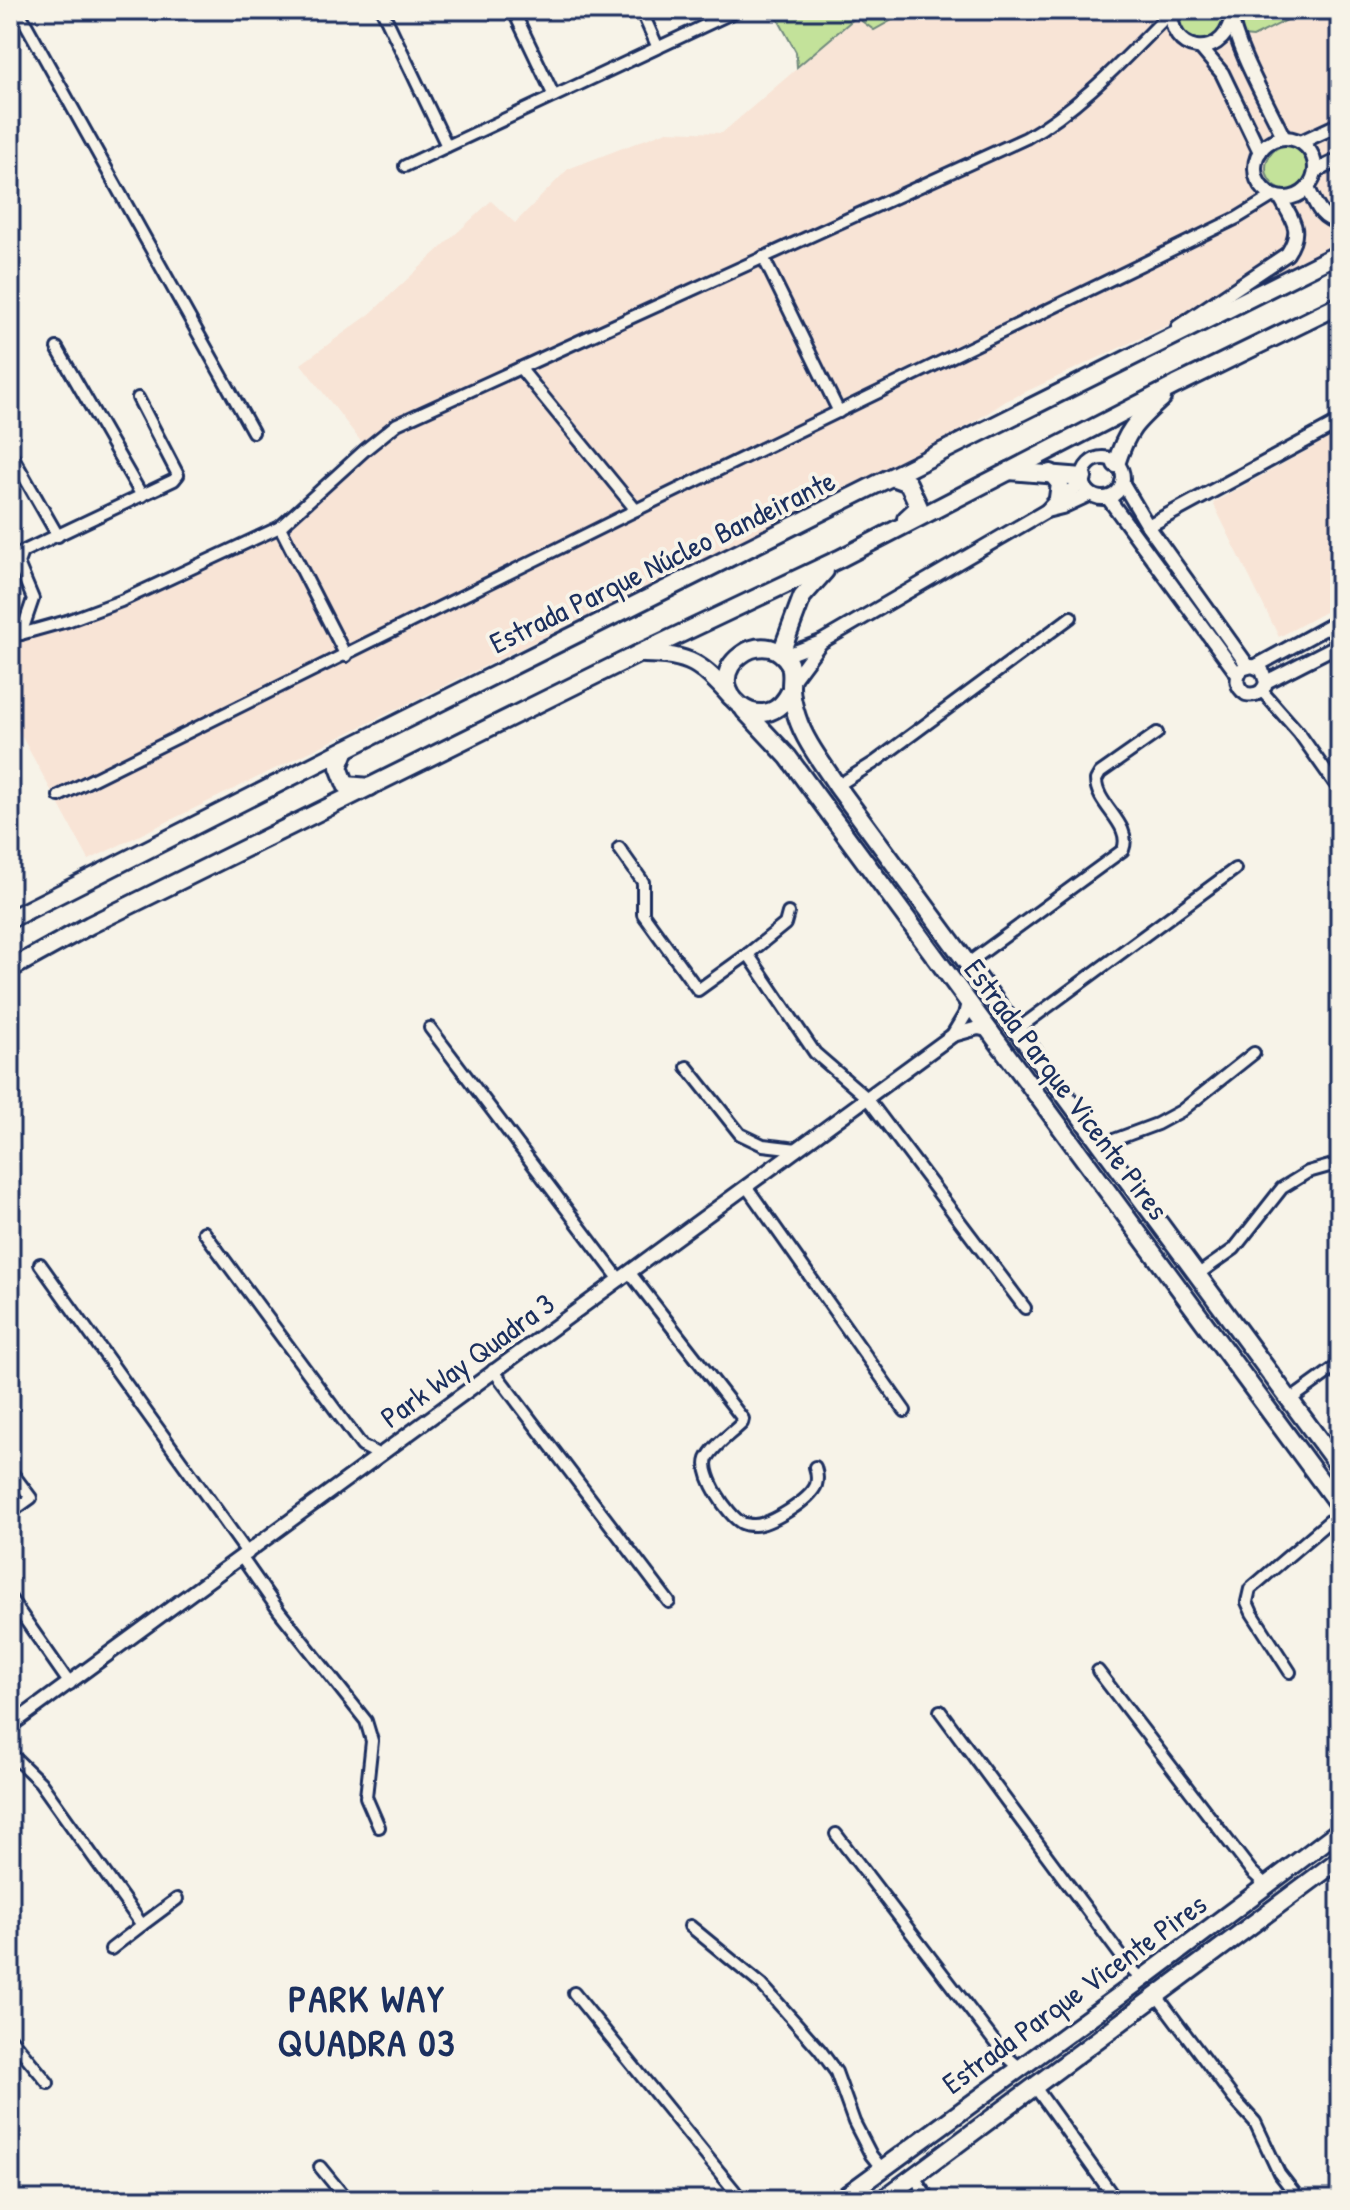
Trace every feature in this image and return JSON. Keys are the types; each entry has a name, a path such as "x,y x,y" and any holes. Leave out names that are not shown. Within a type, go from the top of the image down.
{"main road":[{"name":"Estrada Parque Núcleo Bandeirante","path":"10,919 1340,253"},
{"path":"10,969 90,925 638,654 839,559 1176,385 1340,305"},
{"path":"1116,464 1132,426 1176,385"},
{"path":"1008,471 1051,473 1086,485"},
{"path":"1051,473 1060,484 1058,498"},
{"path":"892,477 908,483 919,507 899,526"},
{"path":"791,685 787,697 776,709 759,713 737,703 728,689 728,673 737,658 757,647 773,649 782,655 802,597 839,559"},
{"name":"Estrada Parque Vicente Pires","path":"638,654 666,654 692,660 704,668 788,757 1340,1509"},
{"name":"Estrada Parque Vicente Pires","path":"782,655 792,670 791,685 798,720 837,786 1340,1468"},
{"path":"346,749 339,767 346,785 371,787"},
{"path":"1153,1251 1163,1250 1170,1236"},
{"name":"Estrada Parque Vicente Pires","path":"840,2200 1340,1830"},
{"name":"Estrada Parque Vicente Pires","path":"882,2200 1340,1859"}],"street":[{"path":"18,10 253,432"},
{"path":"382,10 447,146"},
{"path":"513,10 554,96"},
{"path":"641,10 658,48"},
{"path":"405,166 738,10"},
{"path":"1171,11 1175,33 1181,41 1201,48 1211,46 1225,36 1230,15"},
{"path":"16,635 121,601 280,527 397,424 1026,138 1051,124 1171,11"},
{"path":"1230,15 1284,138"},
{"path":"1201,48 1222,73 1260,152"},
{"path":"1239,105 1263,93"},
{"path":"1301,142 1340,124"},
{"path":"1144,352 1287,254 1297,237 1277,197 1259,185 1256,177 1255,168 1266,144 1284,138 1301,142 1312,155 1316,171"},
{"path":"59,796 1277,197 1291,198 1308,188 1316,171 1340,159"},
{"path":"1308,188 1317,208 1326,218 1340,222"},
{"path":"763,257 839,412"},
{"path":"57,348 142,496"},
{"path":"520,368 636,510"},
{"path":"16,635 30,613 33,599 18,563 22,552 142,496 178,475 138,398"},
{"path":"1148,526 1340,422"},
{"path":"10,452 58,536"},
{"path":"782,655 821,642 1046,511 1062,507 1086,485 1087,467 1095,460 1106,459 1116,464 1122,472 1122,482 1117,492 1108,498"},
{"path":"1122,482 1148,526 1247,669"},
{"path":"1086,485 1108,498 1247,669 1265,675 1264,686 1340,791"},
{"path":"1046,511 1058,498 1086,485"},
{"path":"280,527 346,656"},
{"path":"837,786 875,762 1071,617"},
{"path":"1336,623 1340,644 1252,695 1246,694 1238,686 1247,669 1336,623"},
{"path":"791,685 821,642"},
{"path":"967,964 1123,850 1123,831 1098,796 1096,780 1100,773 1157,733"},
{"path":"619,848 643,882 643,914 698,990 785,924 788,913"},
{"path":"1015,1031 1235,869"},
{"path":"748,954 815,1053 867,1098 1025,1308"},
{"name":"Park Way Quadra 3","path":"10,1726 953,1035 968,1003"},
{"path":"430,1028 625,1277 743,1419 708,1458 706,1465 718,1498 731,1513 742,1523 756,1525 768,1522 809,1495 816,1485 818,1474 815,1467"},
{"path":"953,1035 978,1028 992,1031"},
{"path":"1103,1144 1174,1116 1254,1053"},
{"path":"687,1067 740,1134 763,1145 797,1149"},
{"path":"1197,1275 1234,1249 1282,1188 1308,1172 1340,1163"},
{"path":"746,1186 905,1411"},
{"path":"204,1232 362,1446 380,1455"},
{"path":"40,1264 245,1556 279,1611 366,1721 372,1741 366,1797 379,1827"},
{"path":"1290,1400 1340,1364"},
{"path":"493,1370 669,1602"},
{"path":"362,1446 365,1467"},
{"path":"10,1470 31,1498 10,1513"},
{"path":"1290,1672 1252,1613 1247,1596 1250,1589 1340,1509"},
{"path":"10,1598 70,1684"},
{"path":"1098,1671 1252,1872 1267,1886"},
{"path":"940,1711 1127,1964 1142,1979"},
{"path":"10,1753 40,1782 142,1925"},
{"path":"836,1834 1003,2053 1020,2068"},
{"path":"111,1949 177,1899"},
{"path":"690,1926 762,1985 820,2050 836,2072 854,2122 882,2169"},
{"path":"574,1993 742,2200"},
{"path":"1157,1996 1234,2099 1255,2122 1279,2173 1300,2200"},
{"path":"10,2037 48,2083"},
{"path":"1035,2087 1116,2200"},
{"path":"320,2167 347,2200"},
{"path":"914,2177 930,2200"}],"shaded area":[{"path":"910,10 1340,10 1340,245 1006,401 948,439 89,860 10,715 10,642 178,584 281,529 369,452 301,364 370,314 491,201 515,223 568,169 667,131 722,133 857,17 874,30"},
{"path":"1340,432 1340,604 1279,637 1213,503"}],"green space":[{"path":"773,10 910,10 874,30 856,17 797,67 796,52"},
{"path":"1180,10 1224,10 1222,29 1210,40 1194,40 1180,28"},
{"path":"1237,10 1307,10 1253,37 1243,36 1235,18"},
{"path":"1289,145 1305,152 1312,168 1305,184 1289,191 1273,184 1266,168 1273,152"}],"district":[{"name":"PARK WAY QUADRA 03","path":"367,2020"}]}
